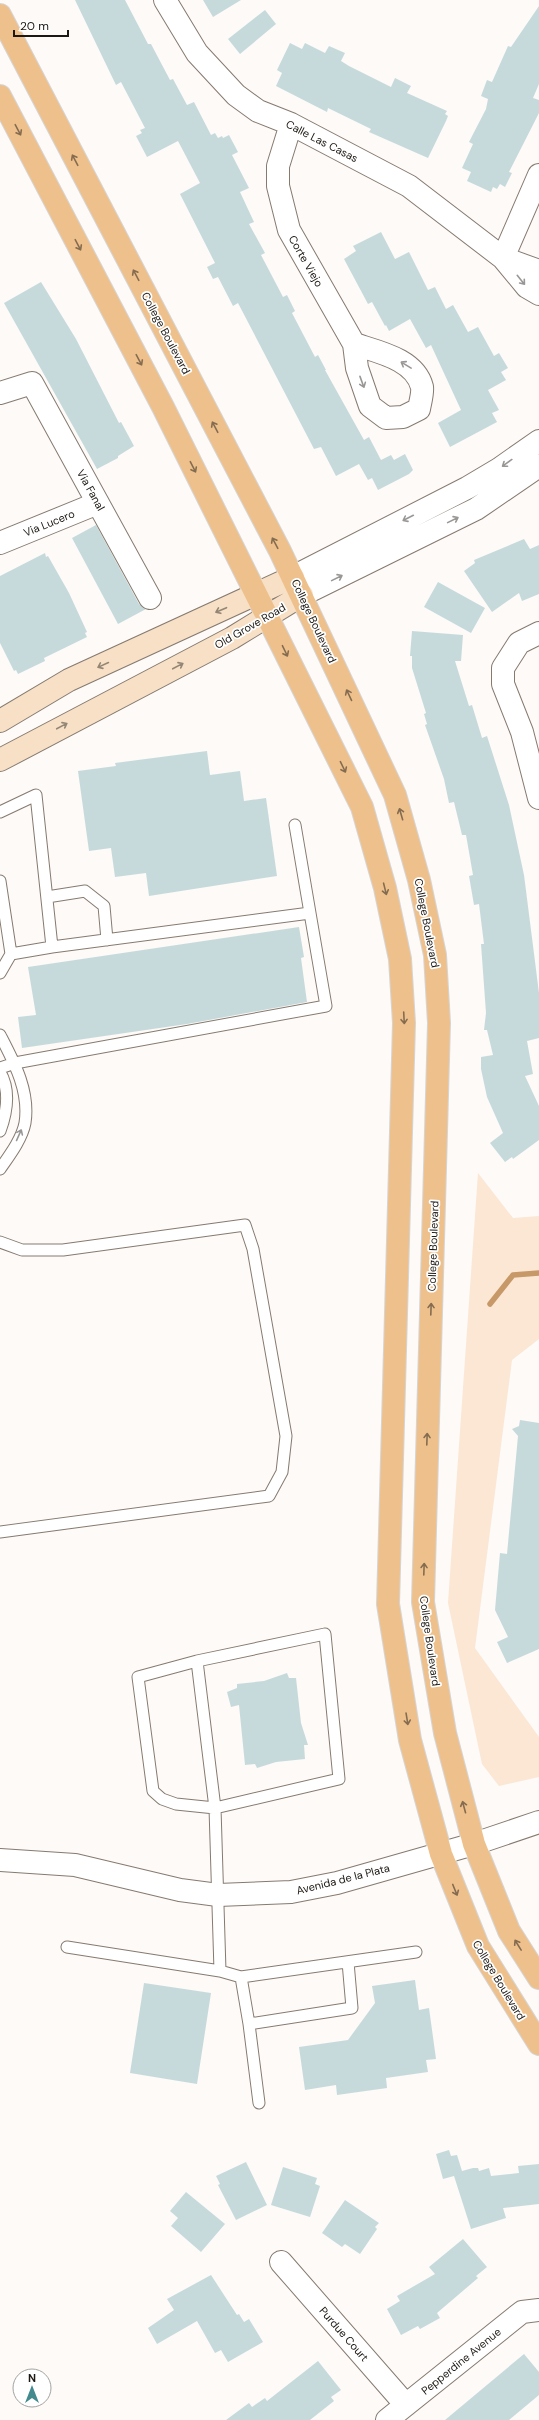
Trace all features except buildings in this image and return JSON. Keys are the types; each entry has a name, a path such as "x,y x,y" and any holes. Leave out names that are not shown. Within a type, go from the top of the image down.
{"main road":[{"name":"College Boulevard","path":"0,15 298,586 395,795 419,880 435,955 439,1023 423,1602 445,1733 474,1844 509,1931 539,1978"},
{"name":"College Boulevard","path":"0,96 163,407 362,807 385,888 400,959 404,1023 388,1604 410,1740 441,1854 478,1946 539,2044"},
{"name":"Old Grove Road","path":"0,720 69,680 257,594 298,586"},
{"name":"Old Grove Road","path":"0,760 232,638 268,616 298,586"}],"street":[{"name":"Calle Las Casas","path":"165,0 197,53 236,95 258,111 291,124 410,186 503,258 526,287 539,294"},
{"name":"Corte Viejo","path":"291,124 278,166 278,186 289,230 354,344"},
{"path":"503,258 539,175"},
{"name":"Calle Las Casas","path":"503,258 539,271"},
{"name":"Via Fanal","path":"0,393 32,383 150,598"},
{"name":"Old Grove Road","path":"298,586 499,470 539,441"},
{"name":"Old Grove Road","path":"298,586 476,509 539,466"},
{"name":"Via Lucero","path":"0,543 98,503"},
{"path":"534,635 518,643 503,668 503,684 522,732 539,798"},
{"name":"Avenida de la Plata","path":"0,1860 75,1865 180,1890 218,1895 291,1892 337,1883 441,1854 539,1822"},
{"name":"Purdue Court","path":"281,2262 406,2405"},
{"name":"Pepperdine Avenue","path":"387,2420 522,2312 539,2310"}],"lane":[{"path":"0,812 36,794 52,947"},
{"path":"0,1068 16,1063 326,1006 295,825"},
{"path":"0,881 11,954 0,973"},
{"path":"47,897 85,891 104,906 107,940"},
{"path":"11,954 52,947 310,914"},
{"path":"0,1035 16,1063 24,1094 25,1123 13,1150 0,1169"},
{"path":"0,1072 4,1078 8,1098 5,1119 0,1131"},
{"path":"0,1242 22,1250 63,1250 245,1225 253,1249 286,1436 282,1472 269,1496 0,1532"},
{"path":"324,1634 339,1780 215,1808 176,1804 162,1798 153,1791 138,1678 197,1661 324,1634"},
{"path":"197,1661 215,1808 220,1971"},
{"path":"67,1947 220,1971 241,1977 416,1952"},
{"path":"249,2024 352,2008 348,1962"},
{"path":"241,1977 249,2024 259,2103"}],"shaded area":[{"path":"478,1173 513,1218 539,1216 539,1339 512,1360 475,1648 539,1737 539,1777 499,1786 482,1764 448,1603"}],"waterway":[{"path":"490,1304 513,1275 539,1273"}]}
